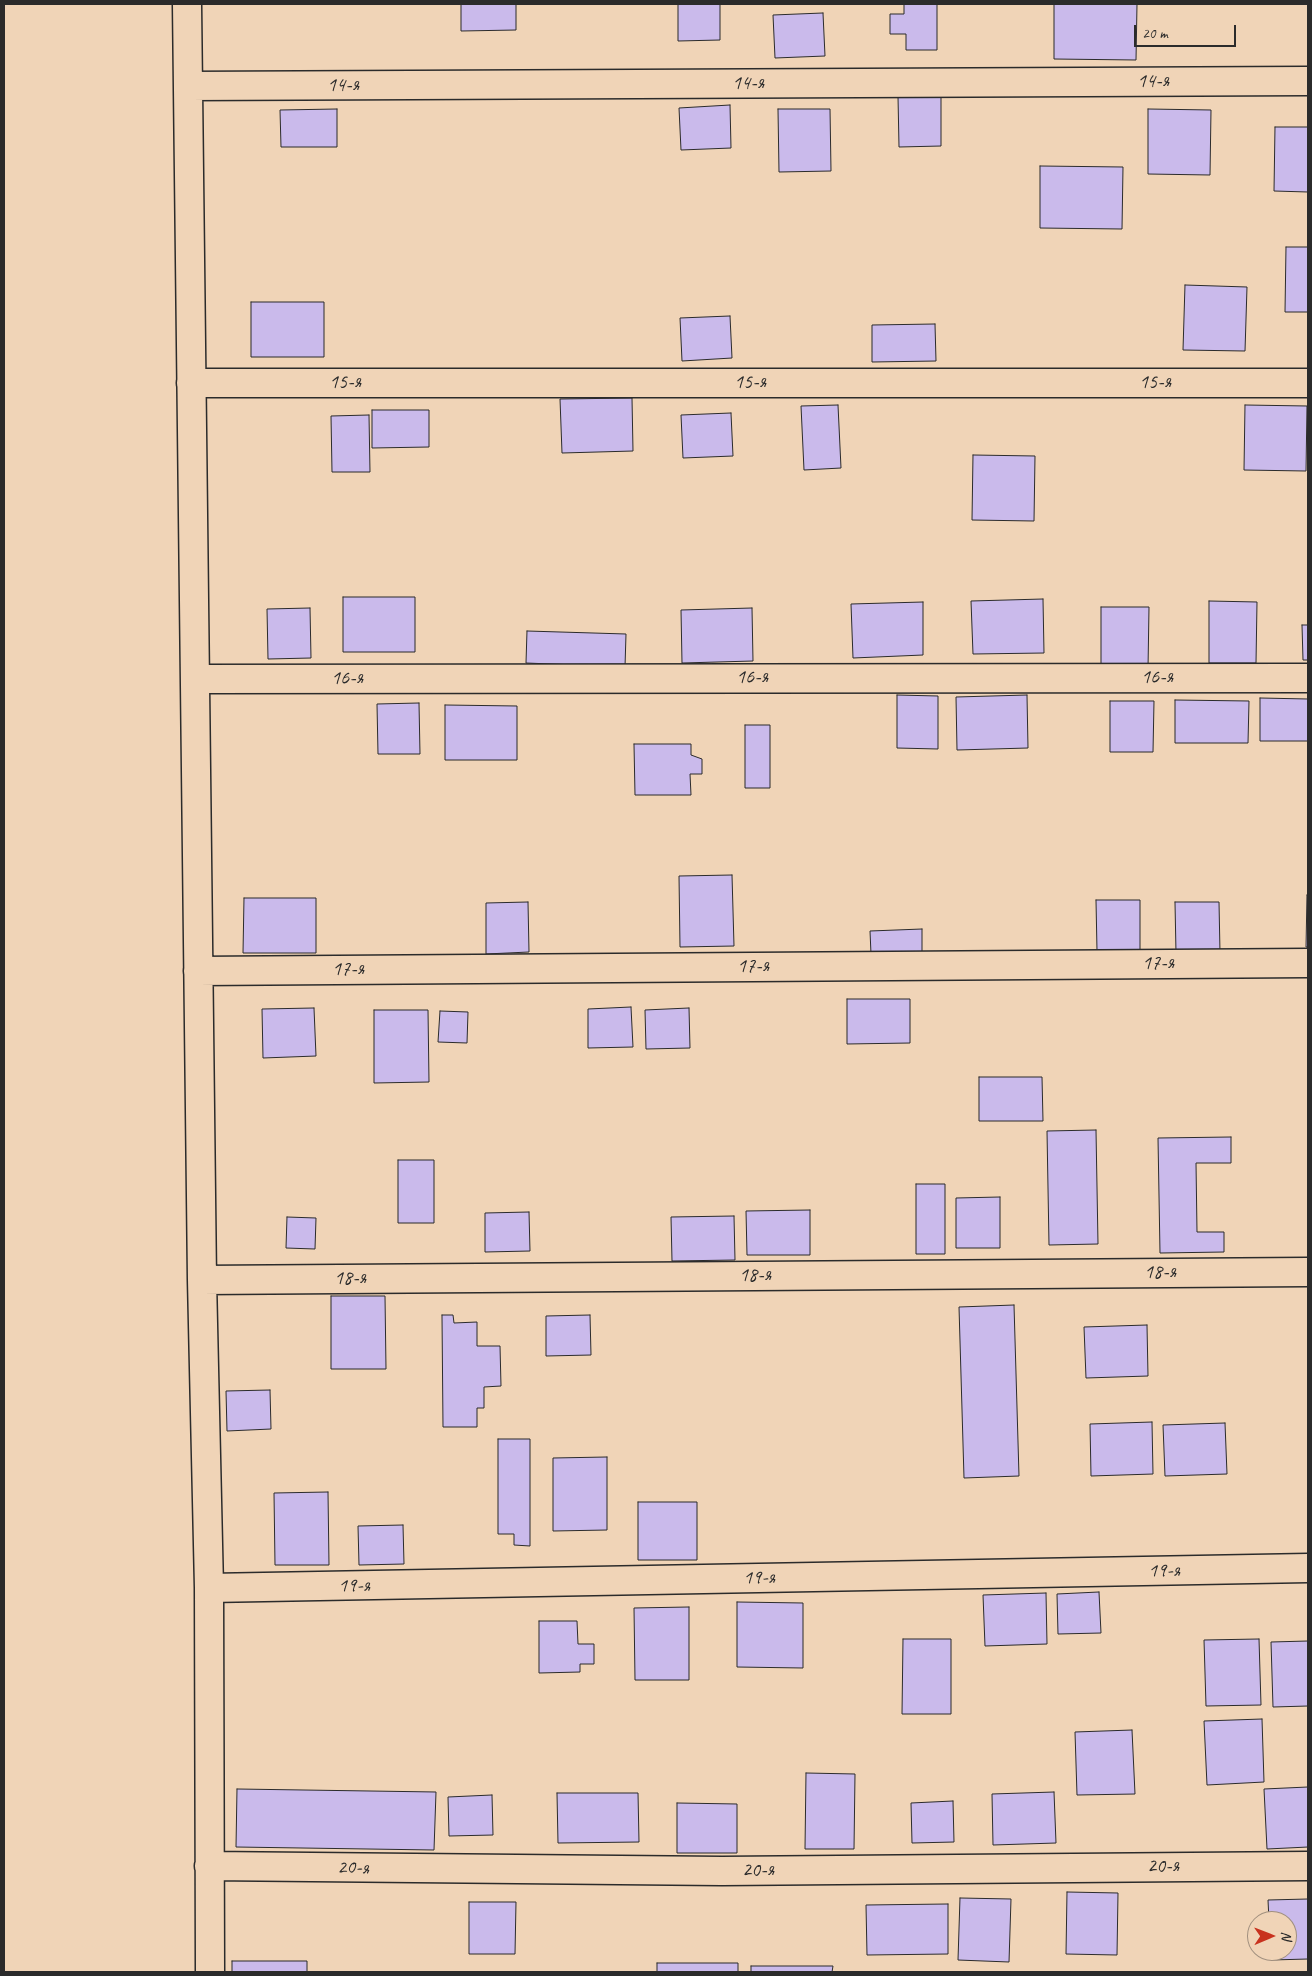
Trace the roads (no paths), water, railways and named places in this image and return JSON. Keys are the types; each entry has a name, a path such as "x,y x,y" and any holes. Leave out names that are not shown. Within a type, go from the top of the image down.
{"street":[{"path":"187,4 202,1280 209,1588 210,1972"},
{"name":"14-я","path":"188,86 1308,81"},
{"name":"15-я","path":"191,384 1308,383"},
{"name":"16-я","path":"195,679 1308,678"},
{"name":"17-я","path":"198,971 1308,963"},
{"name":"18-я","path":"202,1280 1308,1272"},
{"name":"19-я","path":"209,1588 1308,1568"},
{"name":"20-я","path":"209,1866 722,1871 1308,1866"}]}
